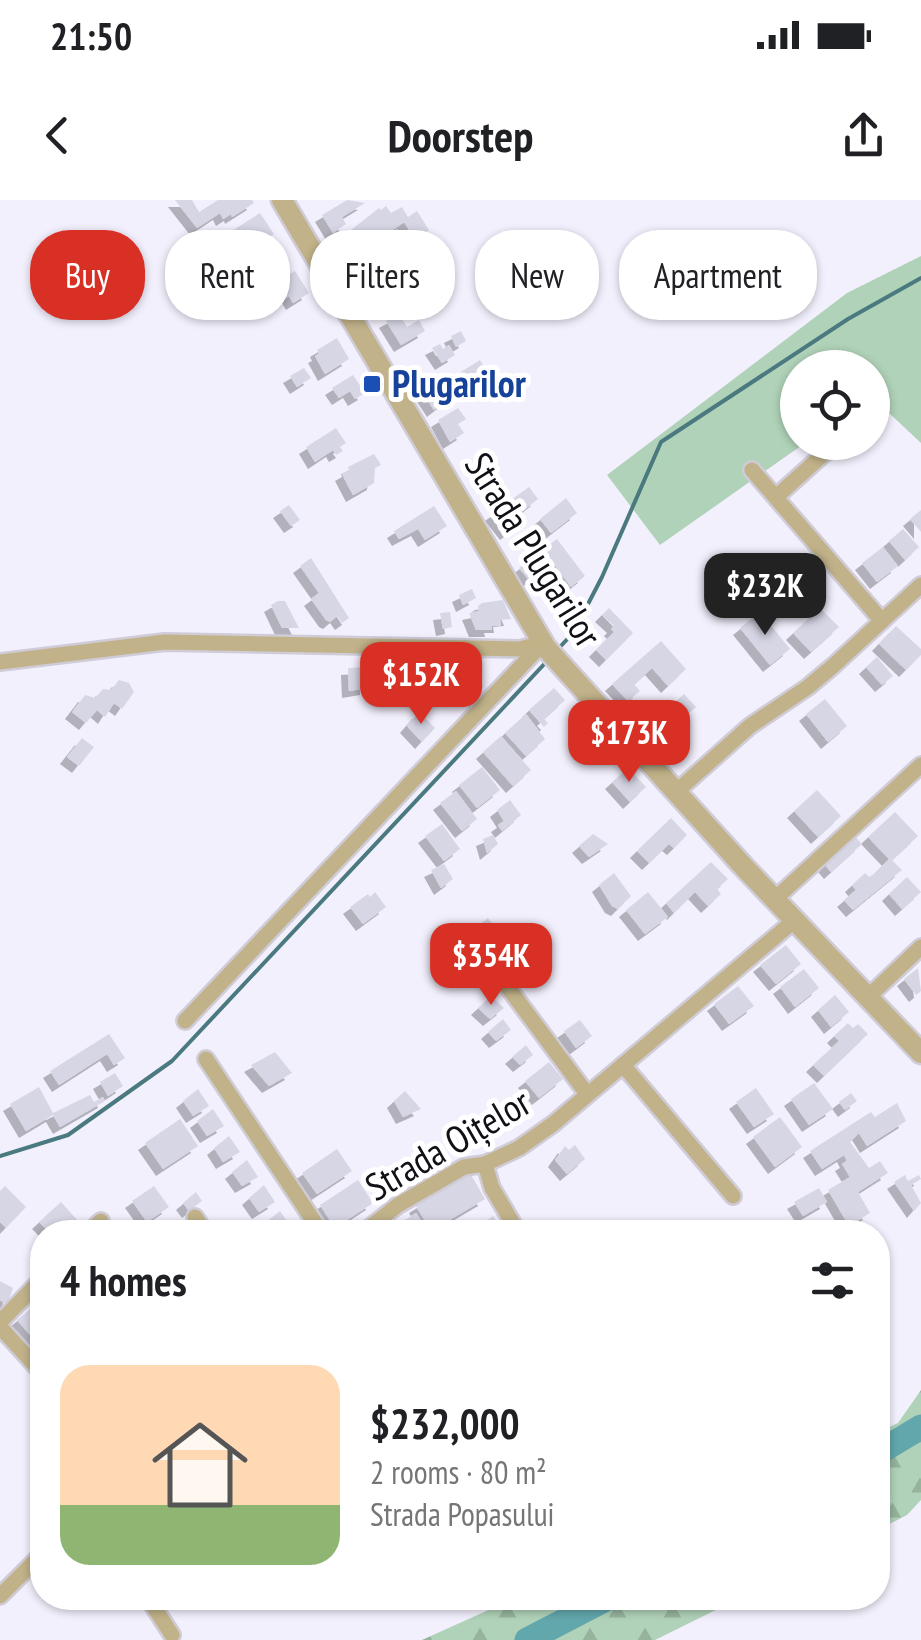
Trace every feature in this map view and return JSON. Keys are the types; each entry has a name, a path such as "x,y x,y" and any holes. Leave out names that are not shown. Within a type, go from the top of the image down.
{"street":[{"name":"Strada Plugarilor","path":"282,200 544,646 921,1053"},
{"path":"776,497 817,460"},
{"path":"752,470 882,621"},
{"path":"676,792 750,726 808,687 921,585"},
{"path":"0,662 165,642 520,649 544,646"},
{"path":"185,1021 544,646"},
{"path":"775,899 921,765"},
{"name":"Strada Oițelor","path":"379,1220 464,1167 485,1164 519,1148 796,920"},
{"path":"868,998 921,948"},
{"path":"504,982 587,1094"},
{"path":"206,1059 313,1220"},
{"path":"623,1065 733,1196"},
{"path":"485,1164 492,1188 511,1220"},
{"path":"30,1292 0,1324 30,1359"},
{"path":"0,1596 30,1566"},
{"path":"156,1610 172,1635"}],"green space":[{"path":"921,256 921,443 890,414 890,350 780,350 781,460 660,545 607,475 811,320 817,320 817,316 847,293"},
{"path":"921,1390 921,1500 907,1515 890,1524 890,1427 898,1423"},
{"path":"488,1610 716,1610 655,1640 422,1640"}],"building":[{"path":"175,200 192,200 199,212 218,200 254,203 232,217 231,214 223,219 220,213 197,228"},
{"path":"347,200 365,203 342,217 346,224 337,230 331,230 322,215"},
{"path":"386,206 391,213 402,207 408,217 417,211 429,230 409,230 404,222 393,230 351,230"},
{"path":"260,213 271,230 233,230"},
{"path":"295,271 309,293 293,303 290,298 290,274"},
{"path":"403,320 407,327 419,320 425,331 401,345 386,321"},
{"path":"461,331 466,341 456,347 451,336"},
{"path":"337,338 349,359 325,374 315,356 319,354 317,350"},
{"path":"440,344 443,349 449,345 455,355 442,363 432,348"},
{"path":"480,360 485,368 446,395 448,399 434,410 424,395"},
{"path":"304,368 311,378 297,387 290,376"},
{"path":"353,375 365,393 355,399 350,391 339,398 332,388"},
{"path":"458,408 466,419 458,424 464,433 450,442 438,420"},
{"path":"336,428 346,443 340,447 343,451 336,455 333,450 315,462 306,447"},
{"path":"374,454 381,465 375,468 374,483 353,495 342,474"},
{"path":"529,487 538,499 514,518 519,524 507,533 492,514"},
{"path":"566,498 577,513 551,533 540,519"},
{"path":"289,505 300,520 291,526 280,511"},
{"path":"434,506 447,526 425,540 418,529 399,539 394,531"},
{"path":"921,510 921,532 910,519"},
{"path":"903,529 919,547 905,560 889,541"},
{"path":"557,539 585,576 571,587 553,563 529,580 519,568"},
{"path":"883,547 898,566 877,582 862,563"},
{"path":"311,558 349,618 342,623 337,616 330,622 326,620 311,599 319,593 300,566"},
{"path":"472,589 476,598 463,605 459,595"},
{"path":"503,600 511,619 500,620 501,626 491,626 492,630 476,630 469,613 479,611 482,603"},
{"path":"285,601 299,628 282,628 271,605"},
{"path":"609,608 633,633 606,660 596,650 614,632 614,626 602,615"},
{"path":"820,608 839,627 811,652 793,633"},
{"path":"450,612 452,627 443,629 440,613"},
{"path":"760,612 790,649 770,665 740,628"},
{"path":"896,626 921,649 921,655 906,670 879,644"},
{"path":"661,641 686,669 668,686 652,668 634,684 640,691 628,701 612,684"},
{"path":"877,657 893,676 882,685 866,667"},
{"path":"465,662 467,689 438,691 432,664"},
{"path":"366,667 367,688 349,691 348,668"},
{"path":"119,680 129,683 134,692 122,709 114,703 105,717 97,710 86,723 72,712 85,695 95,698 103,689 111,690"},
{"path":"554,688 565,700 544,719 548,723 544,727 529,710"},
{"path":"684,694 696,707 662,737 651,724"},
{"path":"825,699 847,726 828,742 806,714"},
{"path":"657,702 659,709 643,726 636,718"},
{"path":"419,712 435,728 422,742 407,726"},
{"path":"526,714 545,739 526,756 505,733"},
{"path":"594,728 606,743 589,757 577,744"},
{"path":"501,736 531,770 513,786 483,752"},
{"path":"82,738 94,747 79,766 67,757"},
{"path":"482,767 500,790 477,808 459,785"},
{"path":"628,768 646,787 630,802 612,782"},
{"path":"817,790 841,816 818,837 794,811"},
{"path":"456,791 477,819 462,831 440,803"},
{"path":"510,800 521,815 502,831 498,825 504,821 497,810"},
{"path":"895,812 918,836 892,860 902,870 853,910 844,900 856,890 852,885 865,873 869,877 874,874 889,859 868,837"},
{"path":"671,818 687,835 674,848 669,844 649,863 637,851"},
{"path":"442,824 460,849 444,861 425,836"},
{"path":"850,831 862,844 831,872 820,859"},
{"path":"593,834 608,844 589,857 579,846"},
{"path":"493,835 498,844 487,853 483,839"},
{"path":"711,862 728,879 717,889 721,894 708,906 695,892 674,913 666,903"},
{"path":"444,864 453,879 441,888 431,870"},
{"path":"614,873 631,896 618,909 599,885"},
{"path":"907,877 921,892 902,909 889,894"},
{"path":"375,892 386,907 363,924 350,907"},
{"path":"648,892 668,917 645,934 626,910"},
{"path":"488,918 505,940 484,957 489,963 484,966 477,957 462,968 447,949"},
{"path":"786,945 801,964 776,984 760,965"},
{"path":"918,968 921,991 916,995 904,979"},
{"path":"804,969 819,988 795,1007 780,987"},
{"path":"738,986 754,1006 729,1024 714,1004"},
{"path":"835,995 849,1012 831,1027 818,1010"},
{"path":"491,996 504,1008 490,1019 478,1008"},
{"path":"503,1019 511,1030 496,1041 488,1032"},
{"path":"580,1020 592,1036 576,1048 564,1031"},
{"path":"848,1023 853,1028 858,1024 868,1034 824,1076 813,1065 839,1041 834,1036"},
{"path":"109,1034 125,1058 114,1065 107,1054 59,1085 50,1071"},
{"path":"526,1045 533,1055 520,1065 512,1057"},
{"path":"275,1052 292,1073 269,1086 251,1065"},
{"path":"549,1062 563,1079 539,1098 525,1081"},
{"path":"115,1073 123,1086 108,1096 100,1082"},
{"path":"814,1083 833,1109 809,1125 791,1099"},
{"path":"39,1087 53,1113 90,1095 94,1102 103,1097 105,1101 60,1127 53,1115 26,1131 10,1104"},
{"path":"756,1088 774,1114 754,1127 736,1102"},
{"path":"198,1089 209,1106 193,1116 183,1101"},
{"path":"405,1091 421,1109 403,1117 394,1101"},
{"path":"851,1093 857,1101 845,1110 839,1102"},
{"path":"897,1103 906,1121 867,1146 859,1133 850,1142 869,1168 880,1161 888,1173 858,1192 870,1213 859,1220 846,1220 828,1190 850,1177 842,1164 847,1161 844,1155 822,1169 810,1151 871,1112 875,1117"},
{"path":"213,1109 224,1126 207,1136 197,1121"},
{"path":"780,1117 802,1147 775,1167 753,1137"},
{"path":"180,1119 198,1146 163,1169 145,1143"},
{"path":"229,1136 240,1152 223,1162 214,1148"},
{"path":"575,1145 585,1159 567,1174 555,1160 565,1146 569,1150"},
{"path":"337,1149 352,1171 317,1194 302,1173"},
{"path":"247,1160 258,1177 242,1186 232,1172"},
{"path":"470,1173 485,1199 450,1220 424,1220 416,1206"},
{"path":"905,1175 908,1181 919,1175 921,1179 911,1185 921,1203 914,1211 894,1182"},
{"path":"358,1180 373,1203 347,1220 330,1220 320,1205"},
{"path":"264,1185 275,1202 259,1212 249,1198"},
{"path":"5,1186 26,1207 6,1228 0,1222 0,1191"},
{"path":"154,1186 169,1207 146,1220 132,1201"},
{"path":"819,1188 827,1202 803,1216 794,1202"},
{"path":"196,1192 202,1201 189,1211 183,1203"},
{"path":"61,1202 77,1220 41,1220"},
{"path":"280,1211 286,1220 269,1220"},
{"path":"0,1281 13,1288 7,1305 0,1300"},
{"path":"30,1309 30,1335 17,1320"}],"waterway":[{"path":"559,648 573,633 602,577 661,442 848,319 921,278"},
{"path":"0,1156 68,1135 172,1061 549,659"},
{"path":"890,1446 921,1427"},
{"path":"527,1640 585,1610"}],"place":[{"name":"Plugarilor","path":"372,384"}]}
